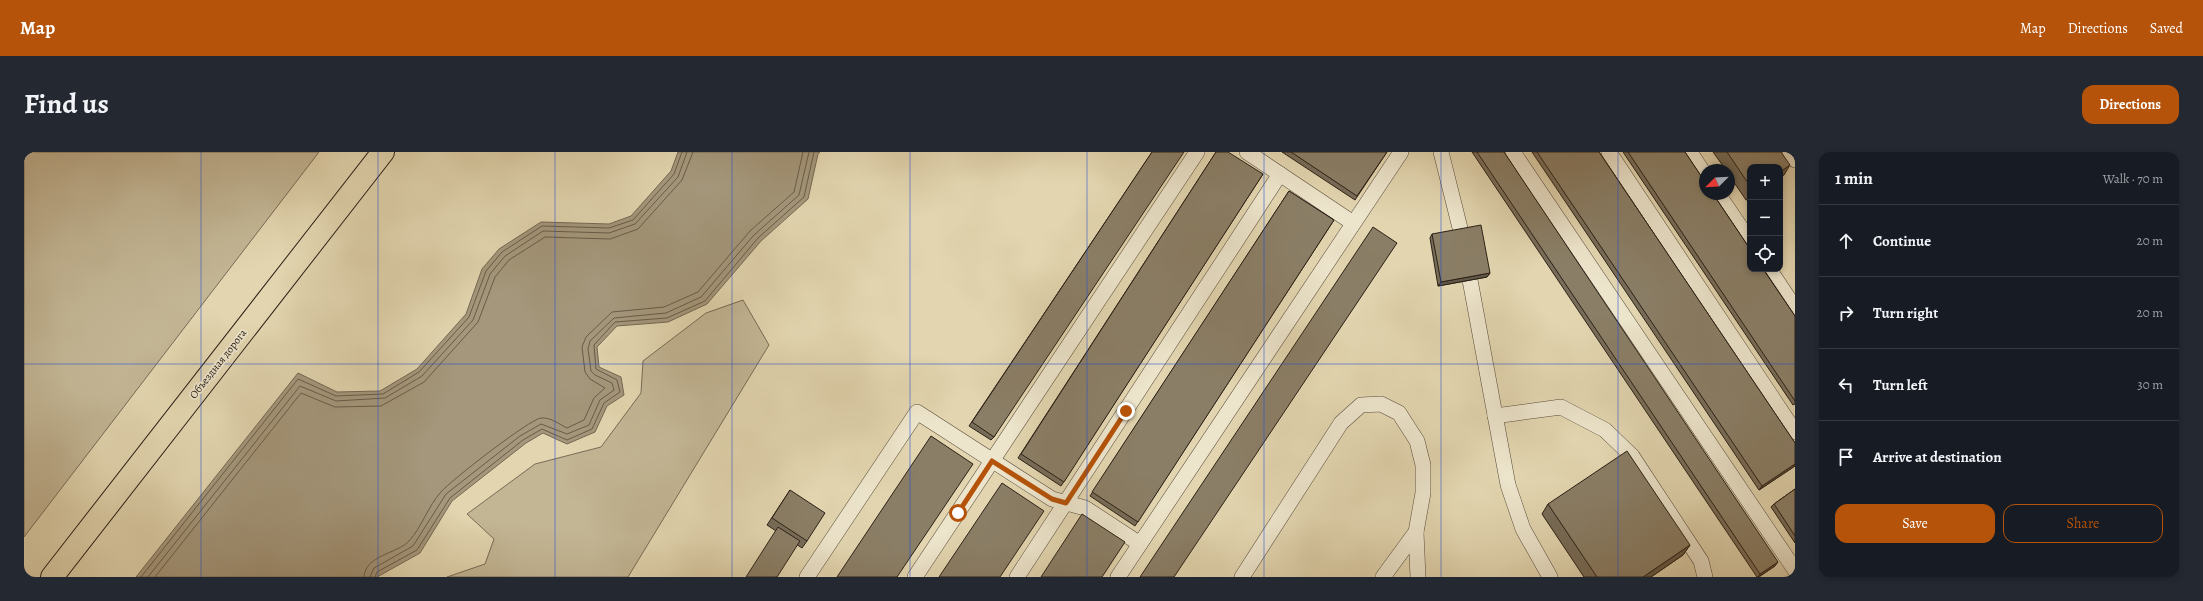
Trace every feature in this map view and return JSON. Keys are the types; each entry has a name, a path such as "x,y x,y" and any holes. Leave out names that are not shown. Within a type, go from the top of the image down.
{"main road":[{"name":"Объездная дорога","path":"52,577 383,152"}],"lane":[{"path":"915,577 1198,152"},
{"path":"1247,152 1354,223"},
{"path":"1118,577 1401,152"},
{"path":"1441,152 1461,232"},
{"path":"1513,152 1795,570"},
{"path":"1609,152 1795,432"},
{"path":"1690,152 1699,166"},
{"path":"1790,152 1795,160"},
{"path":"1017,577 1280,174"},
{"path":"1722,200 1747,237"},
{"path":"1771,272 1795,308"},
{"path":"1470,280 1508,485 1520,522 1550,577"},
{"path":"1242,577 1341,423 1361,405 1381,404 1399,413 1417,441 1423,465 1423,493 1416,532 1418,577"},
{"path":"1495,416 1561,407 1605,430 1632,456 1702,561 1705,577"},
{"path":"808,577 917,412 1052,499 1085,508 1140,544"},
{"path":"1383,577 1416,532"}],"shaded area":[{"path":"24,152 319,152 24,537"},
{"path":"743,300 769,345 628,577 447,577 485,564 494,539 467,514 535,464 601,447 641,393 643,361 706,313"}],"water":[{"path":"678,152 820,152 818,154 808,199 761,241 707,304 668,322 617,326 597,347 599,367 621,377 624,395 607,406 595,432 567,444 543,433 526,443 452,501 420,553 377,577 136,577 298,373 337,392 380,391 417,369 466,314 482,269 499,249 541,222 609,224 631,216 671,171"}],"building":[{"path":"1152,152 1184,152 994,437 972,422"},
{"path":"1216,152 1228,152 1263,174 1064,482 1021,454"},
{"path":"1291,152 1387,152 1357,196"},
{"path":"1477,152 1504,152 1778,562 1760,574"},
{"path":"1537,152 1599,152 1795,443 1795,464 1762,486"},
{"path":"1628,152 1685,152 1699,173 1699,200 1717,200 1747,245 1747,272 1765,272 1795,316 1795,401"},
{"path":"1727,152 1781,152 1790,165 1783,170 1783,164 1747,164 1747,182"},
{"path":"1289,191 1334,220 1138,522 1092,492"},
{"path":"1481,225 1490,273 1441,282 1432,234"},
{"path":"1373,227 1397,243 1174,577 1140,577"},
{"path":"931,436 973,464 897,577 837,577"},
{"path":"1627,451 1690,545 1643,577 1597,577 1548,504"},
{"path":"1002,483 1044,511 1000,577 939,577"},
{"path":"1795,489 1795,536 1774,504"},
{"path":"790,490 825,513 807,541 772,518"},
{"path":"1082,514 1125,542 1102,577 1041,577"},
{"path":"778,527 800,541 777,577 746,577"}],"route":[{"path":"958,513 992,461 1052,499 1066,503 1126,411"}]}
